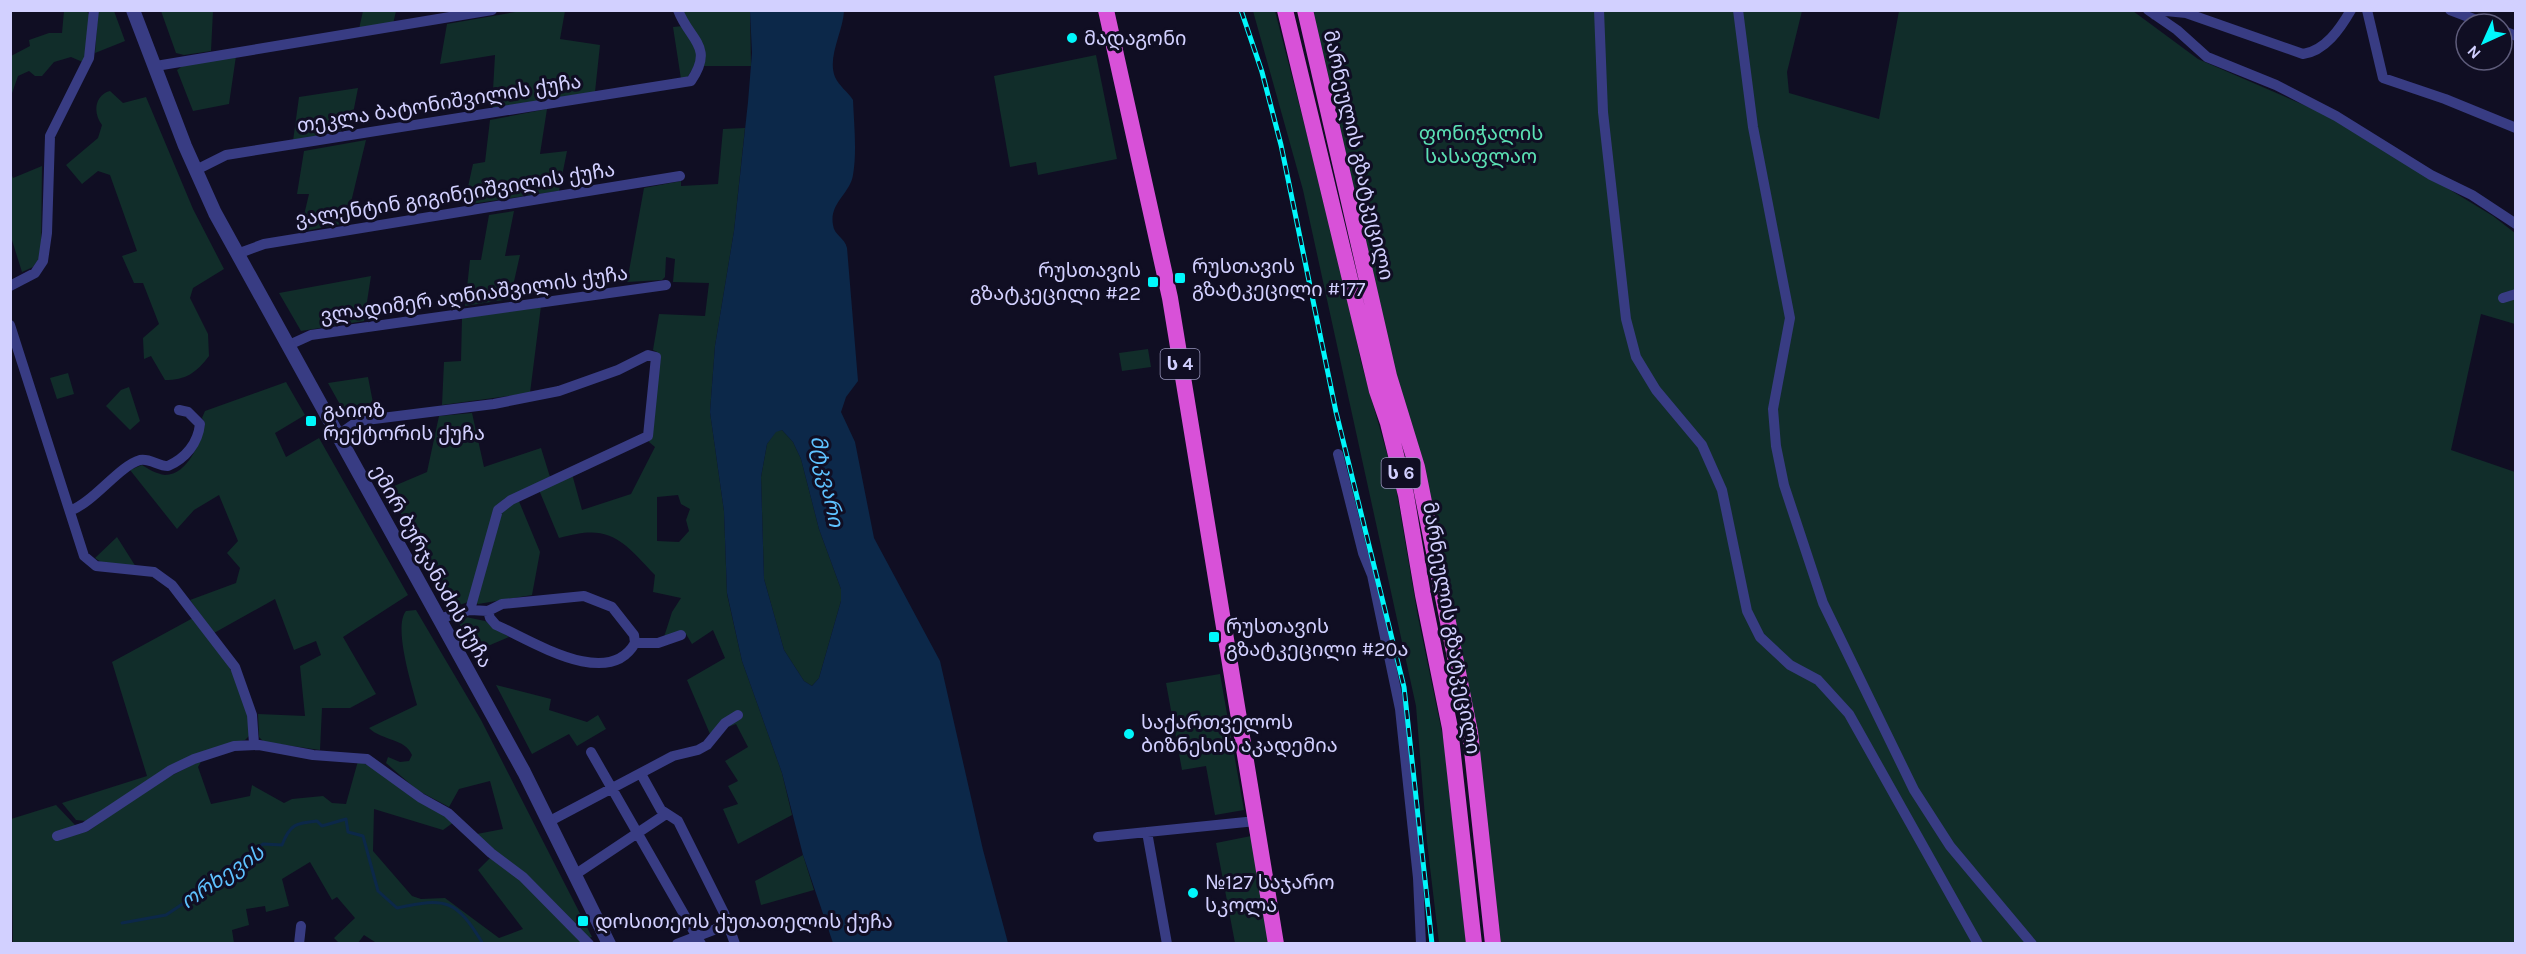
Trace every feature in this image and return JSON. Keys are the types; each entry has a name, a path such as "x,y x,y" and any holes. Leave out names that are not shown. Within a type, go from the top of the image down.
{"highway":[{"name":"ს 4","path":"1106,10 1170,298 1276,944"},
{"name":"მარნეულის გზატკეცილი","path":"1285,10 1377,391 1407,495 1422,595 1455,758 1474,944"},
{"name":"მარნეულის გზატკეცილი","path":"1305,10 1389,376 1422,490 1470,732 1493,944"}],"street":[{"path":"10,286 35,273 43,261 47,233 50,136 89,58 94,10"},
{"name":"ემირ ბურჯანაძის ქუჩა","path":"133,10 196,170 237,254 550,821 609,944"},
{"path":"156,66 492,10"},
{"name":"თეკლა ბატონიშვილის ქუჩა","path":"196,170 226,155 691,81 699,66 701,48 678,10"},
{"path":"1599,10 1603,112 1626,319 1636,357 1656,390 1702,445 1722,490 1747,611 1760,636 1790,665 1818,680 1849,714 1978,944"},
{"path":"1738,10 1753,127 1790,318 1773,409 1776,446 1784,485 1823,603 1914,790 1950,846 2032,944"},
{"path":"2151,13 2166,11 2186,13 2303,54 2314,53 2331,39 2351,10"},
{"path":"2367,10 2383,78 2445,99 2516,128"},
{"path":"2151,13 2177,30 2207,57 2276,85 2336,116 2431,175 2472,195 2516,224"},
{"name":"ვალენტინ გიგინეიშვილის ქუჩა","path":"237,254 264,244 680,176"},
{"name":"ვლადიმერ აღნიაშვილის ქუჩა","path":"289,345 310,335 666,285"},
{"path":"2503,298 2516,294"},
{"path":"10,325 84,556 96,566 153,572 172,585 208,635 228,656 242,681 252,715 254,744"},
{"path":"338,435 358,421 494,404 559,391 653,354 656,357 657,365 648,436 511,500 498,510 470,610"},
{"path":"70,511 82,506 134,463 146,460 168,466 190,450 199,435 200,424 188,412 179,410"},
{"path":"1338,454 1372,575 1400,709 1418,878 1421,944"},
{"path":"438,620 470,610 488,611 502,604 584,596 612,608 634,635 635,643 624,656 609,662 592,664 577,661 496,625 488,611"},
{"path":"635,643 658,643 681,635"},
{"path":"550,821 613,790 673,756 707,745 725,723 738,715"},
{"path":"57,836 86,827 143,788 195,759 234,746 254,744 313,754 367,759 380,766 421,798 448,813 491,853 524,877 589,944"},
{"path":"591,752 700,940"},
{"path":"641,774 661,810 678,821 729,924 735,944"},
{"path":"576,874 666,814"},
{"path":"1098,837 1256,821"},
{"path":"1147,832 1167,944"},
{"path":"677,944 700,940 729,924"},
{"path":"299,944 301,926"}],"green space":[{"path":"64,11 87,11 89,15 85,63 71,57 54,62 42,76 35,76 29,71 18,76 11,96 11,56 30,46 29,40 49,33 62,33"},
{"path":"98,11 114,11 125,41 95,53"},
{"path":"161,11 213,11 211,51 184,55 176,53"},
{"path":"363,11 396,11 393,24 359,29"},
{"path":"521,11 565,11 560,39 600,45 595,92 492,108 495,55 440,64 447,24"},
{"path":"681,11 750,11 751,66 703,66"},
{"path":"1253,11 1275,11 1340,262 1361,362 1395,482 1418,617 1444,742 1466,943 1439,943 1427,842 1416,706 1303,190"},
{"name":"ფონიჭალის სასაფლაო","path":"1307,11 1802,11 1787,72 1789,93 1879,119 1899,11 2133,11 2198,59 2327,115 2493,216 2515,233 2515,324 2481,314 2451,450 2515,472 2515,943 1501,943 1480,771 1395,384"},
{"path":"683,26 690,32 699,58 687,78 681,79 673,27"},
{"path":"1096,55 1117,159 1038,175 1036,162 1010,167 994,76"},
{"path":"236,56 229,104 193,111 177,70 185,64"},
{"path":"358,88 350,129 293,141 299,97"},
{"path":"110,91 123,103 146,97 193,209 224,269 193,288 190,298 208,334 209,356 195,371 179,379 165,380 151,356 144,359 143,338 159,324 143,283 134,283 122,256 137,251 110,175 98,171 82,184 66,165 98,138 102,125 96,110 98,101 101,96"},
{"path":"547,109 540,154 567,151 559,191 464,205 473,164 485,162 490,120"},
{"path":"745,128 734,231 715,346 710,412 724,511 727,594 742,661 782,773 792,815 738,844 723,809 738,804 728,786 738,781 725,761 748,747 736,724 710,734 687,680 725,658 713,630 692,644 686,634 664,637 672,612 681,598 653,592 655,575 633,552 613,537 591,532 559,538 539,490 572,474 582,510 631,494 655,447 649,442 657,352 653,350 659,314 705,316 709,283 673,282 675,259 666,257 665,277 662,280 627,282 644,188 681,181 681,186 718,184 723,129","holes":["678,495 681,504 690,509 686,520 689,531 679,542 657,541 657,497"]},
{"path":"366,140 346,223 300,232 309,194 297,194 304,151"},
{"path":"42,166 41,256 33,267 22,272 11,237 10,170 13,178"},
{"path":"514,211 505,256 520,255 510,299 465,306 470,260 481,260 489,215"},
{"path":"371,276 364,321 301,331 279,293"},
{"path":"541,306 530,393 442,405 444,362 461,361 462,318"},
{"path":"1148,349 1151,367 1122,371 1119,353"},
{"path":"68,373 74,394 57,399 50,378"},
{"path":"368,377 375,413 347,417 328,383"},
{"path":"286,382 305,415 275,433 286,457 319,438 408,595 343,637 376,694 350,708 322,708 320,750 264,742 259,737 258,714 305,716 300,666 321,655 316,641 294,650 275,599 214,633 190,600 236,583 240,568 227,553 238,541 219,495 194,510 177,529 130,470 142,465 165,475 173,474 187,463 197,447 205,423 202,418 205,411"},
{"path":"129,387 140,421 130,430 106,406 121,390"},
{"path":"472,413 484,467 541,448 550,477 504,499 468,602 454,607 387,489 427,472 439,416"},
{"path":"782,430 793,442 801,459 819,529 841,589 841,601 819,678 812,686 804,681 784,650 764,579 761,477 767,444 776,431"},
{"path":"518,499 540,552 532,595 478,604 475,602 499,513"},
{"path":"117,537 136,567 104,564 95,558"},
{"path":"416,610 481,720 592,937 589,938 477,834 503,829 490,781 459,789 449,807 417,790 386,763 388,757 400,762 409,761 412,755 404,745 369,728 417,705 402,643 403,619 406,611"},
{"path":"466,617 485,621 509,637 476,651 458,622"},
{"path":"193,618 232,671 244,701 250,735 245,740 196,754 86,821 76,820 62,803 147,776 112,662"},
{"path":"1220,674 1244,810 1215,815 1206,766 1182,770 1166,683"},
{"path":"496,685 551,699 549,710 587,722 598,715 606,729 577,746 569,734 532,754"},
{"path":"202,760 198,767 211,804 250,796 252,785 284,803 292,799 323,796 332,803 346,804 358,761 379,770 454,822 443,830 374,809 373,851 412,896 421,899 445,898 499,938 523,929 478,870 490,858 522,880 583,943 378,944 364,935 358,943 339,943 334,938 355,918 337,897 332,900 310,862 282,879 289,906 266,912 265,906 246,909 249,925 232,930 234,943 13,944 11,819 56,805 75,825 87,832 151,786"},
{"path":"1251,836 1269,943 1235,943 1216,843"},
{"path":"803,855 814,890 761,905 755,881"}],"water":[{"name":"მტკვარი","path":"750,11 844,11 834,53 833,69 835,77 853,100 855,157 851,182 837,205 833,217 834,228 847,248 858,381 846,397 841,412 855,442 874,538 940,661 983,850 1008,943 833,943 803,855 782,773 742,661 727,593 724,511 710,412 715,346 734,231 752,53","holes":["782,430 793,442 801,459 819,529 841,589 841,601 819,678 812,686 804,681 784,650 764,579 761,477 767,444 776,432"]}],"waterway":[{"name":"ორხევის","path":"122,923 166,915 193,897 207,882 263,844 282,845 288,833 295,826 317,821 322,826 346,819 348,832 363,836 378,891 397,908 427,903 448,905 465,918 483,944"}],"railway":[{"path":"1241,10 1262,72 1281,145 1336,412 1404,687 1432,944"}],"place":[{"name":"მადაგონი","path":"1072,38"},
{"name":"რუსთავის გზატკეცილი #177","path":"1180,278"},
{"name":"რუსთავის გზატკეცილი #22","path":"1153,282"},
{"name":"გაიოზ რექტორის ქუჩა","path":"311,421"},
{"name":"რუსთავის გზატკეცილი #20ა","path":"1214,637"},
{"name":"საქართველოს ბიზნესის აკადემია","path":"1129,734"},
{"name":"№127 საჯარო სკოლა","path":"1193,893"},
{"name":"დოსითეოს ქუთათელის ქუჩა","path":"583,921"}]}
